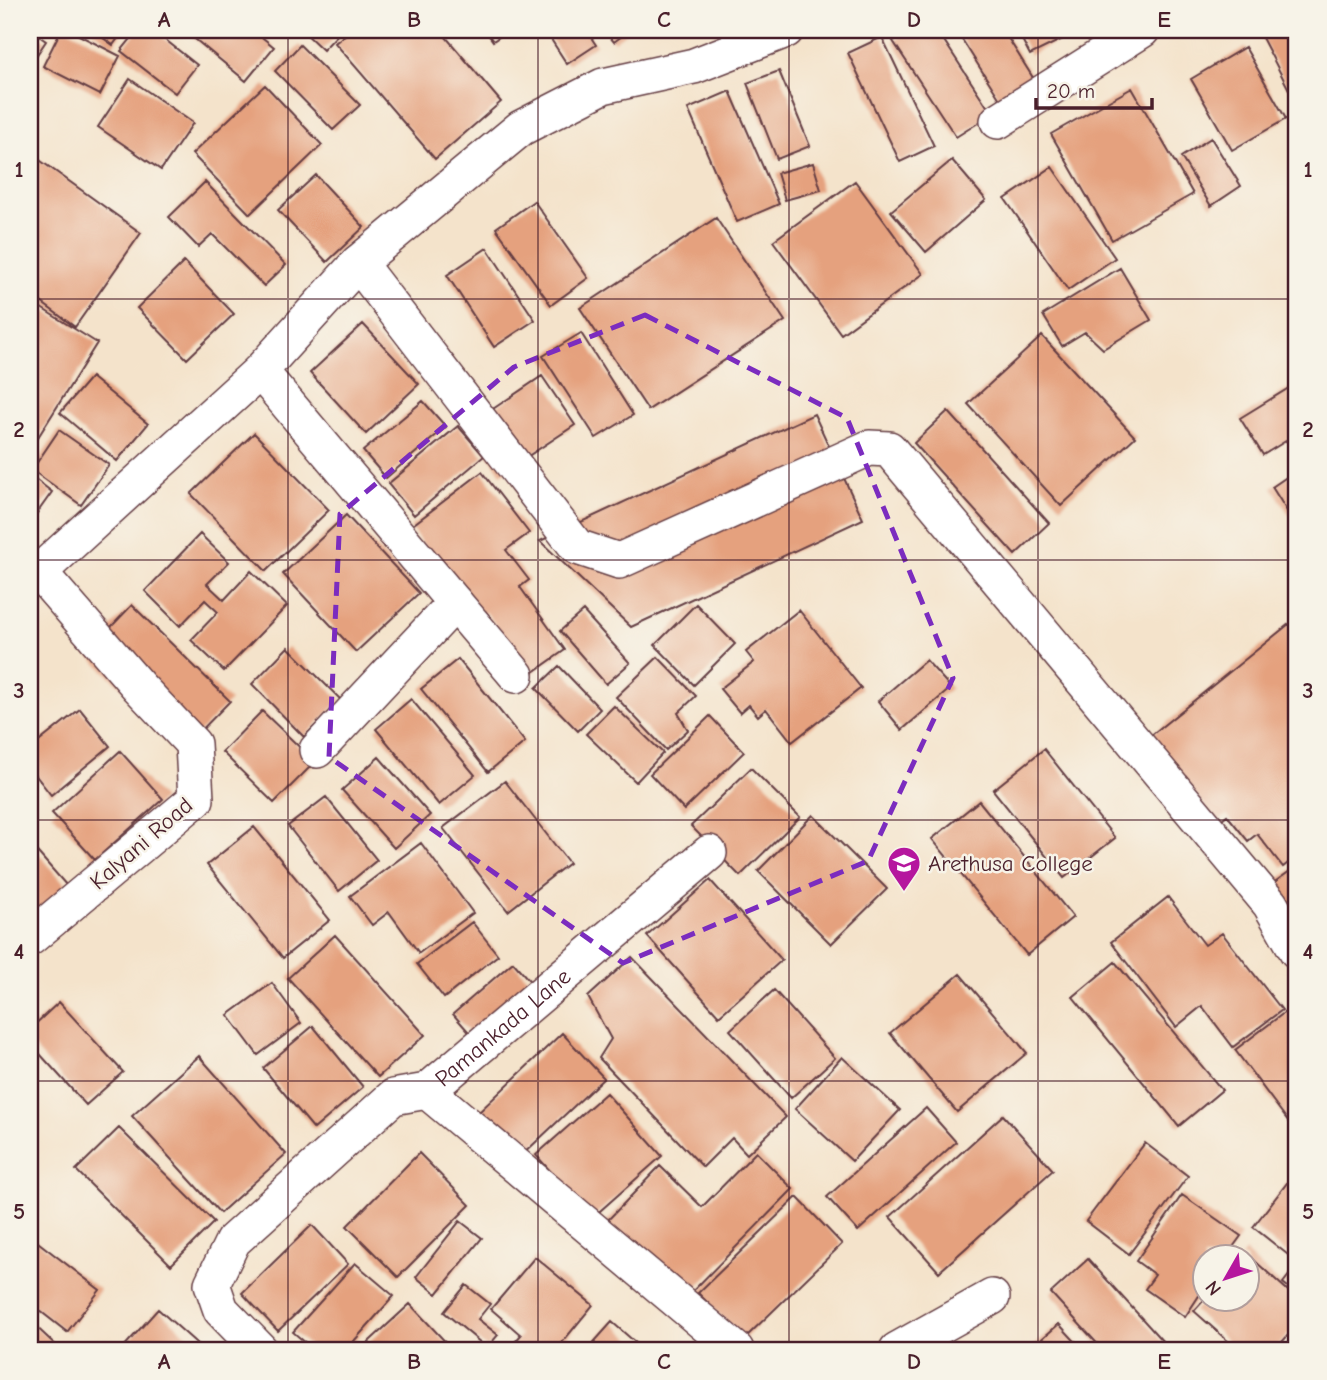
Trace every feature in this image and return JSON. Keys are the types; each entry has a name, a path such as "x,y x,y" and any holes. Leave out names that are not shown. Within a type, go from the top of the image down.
{"street":[{"path":"34,569 260,371 358,263 521,128 603,86 694,66 786,30"},
{"path":"998,121 1142,30"},
{"path":"358,263 577,547 619,561 869,448 889,449 1270,904 1297,951"},
{"path":"260,371 516,674"},
{"name":"Kalyani Road","path":"30,938 197,799 193,744 34,569"},
{"path":"317,750 456,603"},
{"name":"Pamankada Lane","path":"260,1350 221,1310 212,1284 233,1241 393,1097 427,1091 709,853"},
{"path":"427,1091 736,1350"},
{"path":"897,1350 992,1297"}],"highlighted area":[{"path":"645,315 847,418 953,678 868,861 623,963 329,757 340,514 514,367"}],"building":[{"path":"30,30 46,41 30,65"},
{"path":"61,30 69,30 120,56 100,95 43,66"},
{"path":"92,30 124,30 113,45"},
{"path":"138,30 153,30 197,65 175,93 121,51"},
{"path":"184,30 253,30 274,47 246,81"},
{"path":"302,30 342,30 323,50"},
{"path":"351,30 440,30 501,102 435,159 335,43"},
{"path":"485,30 509,30 493,41"},
{"path":"545,30 586,30 596,45 567,64"},
{"path":"604,30 630,30 614,42"},
{"path":"911,30 937,30 992,114 956,137 893,41"},
{"path":"956,30 1003,30 1035,81 1001,101"},
{"path":"1017,30 1081,30 1030,55"},
{"path":"1258,30 1297,30 1297,105"},
{"path":"882,37 934,146 900,162 848,53"},
{"path":"300,45 360,105 333,130 275,71"},
{"path":"1245,47 1286,119 1232,150 1191,79"},
{"path":"779,71 810,146 777,159 747,83"},
{"path":"130,79 193,123 161,170 98,127"},
{"path":"265,85 322,145 250,214 192,154"},
{"path":"1132,88 1193,194 1112,240 1051,134"},
{"path":"730,91 779,204 737,222 688,109"},
{"path":"1211,138 1241,186 1211,206 1181,157"},
{"path":"34,156 141,233 75,327 30,294 30,161"},
{"path":"952,160 986,200 926,252 891,211"},
{"path":"813,163 821,190 785,200 777,173"},
{"path":"1052,167 1115,258 1068,290 1005,199"},
{"path":"316,175 364,227 327,262 278,210"},
{"path":"855,181 923,274 841,334 773,241"},
{"path":"205,182 286,265 264,286 212,234 198,247 169,217"},
{"path":"534,201 588,278 551,305 496,228"},
{"path":"716,218 785,321 648,410 580,308"},
{"path":"487,248 535,320 494,347 447,275"},
{"path":"184,262 234,314 187,359 137,308"},
{"path":"1120,268 1151,320 1103,349 1085,332 1062,346 1043,315"},
{"path":"30,301 97,343 30,450"},
{"path":"363,324 419,384 366,434 310,373"},
{"path":"581,333 633,415 596,438 543,356"},
{"path":"1042,336 1135,437 1061,506 968,404"},
{"path":"542,376 575,425 501,474 469,425"},
{"path":"91,377 148,424 117,461 60,413"},
{"path":"1297,383 1297,434 1263,455 1240,418"},
{"path":"423,401 446,427 386,478 363,451"},
{"path":"948,411 1049,523 1015,555 914,443"},
{"path":"814,414 863,519 631,627 540,541"},
{"path":"458,426 484,456 414,515 388,484"},
{"path":"59,430 109,465 81,505 32,470"},
{"path":"254,433 329,510 266,571 191,494"},
{"path":"1297,470 1297,527 1272,487"},
{"path":"482,472 529,533 506,550 529,580 520,587 565,650 531,674 486,612 478,618 410,527"},
{"path":"30,475 52,492 30,523"},
{"path":"346,515 419,593 356,652 283,574"},
{"path":"200,534 229,562 207,584 224,600 251,571 287,606 224,671 191,640 218,612 205,600 180,626 145,591"},
{"path":"696,604 735,644 694,685 655,645"},
{"path":"132,605 230,701 184,748 86,653"},
{"path":"799,610 861,688 792,742 766,709 758,716 749,705 740,713 720,689 754,662 746,652"},
{"path":"583,611 630,663 606,684 560,631"},
{"path":"1289,624 1297,634 1297,856 1283,867 1257,834 1248,841 1227,815 1218,822 1149,737"},
{"path":"288,647 341,700 304,737 252,684"},
{"path":"658,657 696,696 678,713 688,730 666,750 616,697"},
{"path":"458,659 525,742 488,772 421,689"},
{"path":"926,660 951,688 902,730 878,701"},
{"path":"559,666 600,709 578,731 536,688"},
{"path":"411,699 475,775 439,805 376,729"},
{"path":"614,706 663,753 636,782 586,734"},
{"path":"80,709 110,746 51,795 30,768 30,749"},
{"path":"262,711 315,762 274,803 222,752"},
{"path":"710,716 744,752 684,810 650,774"},
{"path":"1044,749 1115,838 1064,878 993,790"},
{"path":"120,751 163,799 95,860 52,813"},
{"path":"379,757 430,815 394,848 342,790"},
{"path":"751,768 800,817 740,876 691,826"},
{"path":"505,781 569,863 508,911 443,828"},
{"path":"326,797 377,860 339,891 288,826"},
{"path":"979,801 1073,917 1027,955 932,839"},
{"path":"813,815 887,889 831,944 758,871"},
{"path":"254,827 330,920 283,958 207,865"},
{"path":"421,843 473,913 419,953 389,912 372,925 350,896"},
{"path":"32,846 67,886 30,918 30,849"},
{"path":"1297,866 1297,918 1272,884"},
{"path":"710,880 782,960 719,1016 647,936"},
{"path":"1168,897 1205,945 1222,933 1282,1010 1233,1047 1202,1006 1176,1027 1111,942"},
{"path":"472,922 498,955 444,998 417,964"},
{"path":"335,935 425,1035 378,1077 288,978"},
{"path":"632,957 786,1117 747,1154 732,1138 703,1167 599,1058 611,1039 588,997"},
{"path":"513,962 534,986 474,1038 453,1014"},
{"path":"1115,962 1222,1090 1179,1126 1073,997"},
{"path":"960,974 1027,1053 957,1112 890,1033"},
{"path":"272,983 301,1023 258,1055 228,1015"},
{"path":"774,990 835,1058 791,1098 730,1030"},
{"path":"59,1002 123,1072 86,1105 30,1043 30,1029"},
{"path":"1297,1003 1297,1133 1235,1050"},
{"path":"313,1026 363,1087 314,1129 263,1068"},
{"path":"562,1033 604,1078 520,1157 479,1112"},
{"path":"199,1056 286,1154 220,1213 132,1116"},
{"path":"842,1057 900,1110 852,1161 795,1109"},
{"path":"606,1093 662,1156 592,1218 536,1155"},
{"path":"926,1108 956,1142 858,1231 827,1197"},
{"path":"1003,1115 1053,1170 939,1272 890,1217"},
{"path":"119,1128 214,1222 171,1265 76,1170"},
{"path":"1145,1143 1188,1176 1129,1254 1086,1221"},
{"path":"756,1152 793,1189 684,1300 605,1223 660,1166 702,1207"},
{"path":"419,1153 470,1205 398,1277 347,1226"},
{"path":"1297,1170 1297,1262 1253,1227"},
{"path":"1182,1195 1241,1236 1235,1244 1190,1244 1190,1309 1185,1317 1145,1289 1155,1275 1136,1261"},
{"path":"797,1197 842,1244 744,1339 698,1293"},
{"path":"460,1221 482,1238 437,1294 416,1277"},
{"path":"312,1225 348,1264 278,1331 242,1293"},
{"path":"30,1236 100,1290 67,1332 30,1303"},
{"path":"535,1257 593,1305 556,1350 508,1350 521,1335 491,1309"},
{"path":"1088,1259 1165,1344 1158,1350 1103,1350 1051,1293"},
{"path":"355,1263 394,1296 346,1350 314,1350 293,1332"},
{"path":"1297,1265 1297,1294 1283,1283"},
{"path":"1260,1266 1297,1299 1297,1325 1275,1350 1238,1350 1197,1314 1260,1314"},
{"path":"466,1285 490,1304 478,1319 498,1335 487,1348 444,1312"},
{"path":"410,1304 453,1350 360,1350"},
{"path":"158,1309 204,1350 121,1350"},
{"path":"30,1321 61,1350 30,1350"},
{"path":"612,1322 644,1350 587,1350"},
{"path":"1059,1324 1083,1350 1029,1350"}],"place":[{"name":"Arethusa College","path":"904,893"}]}
